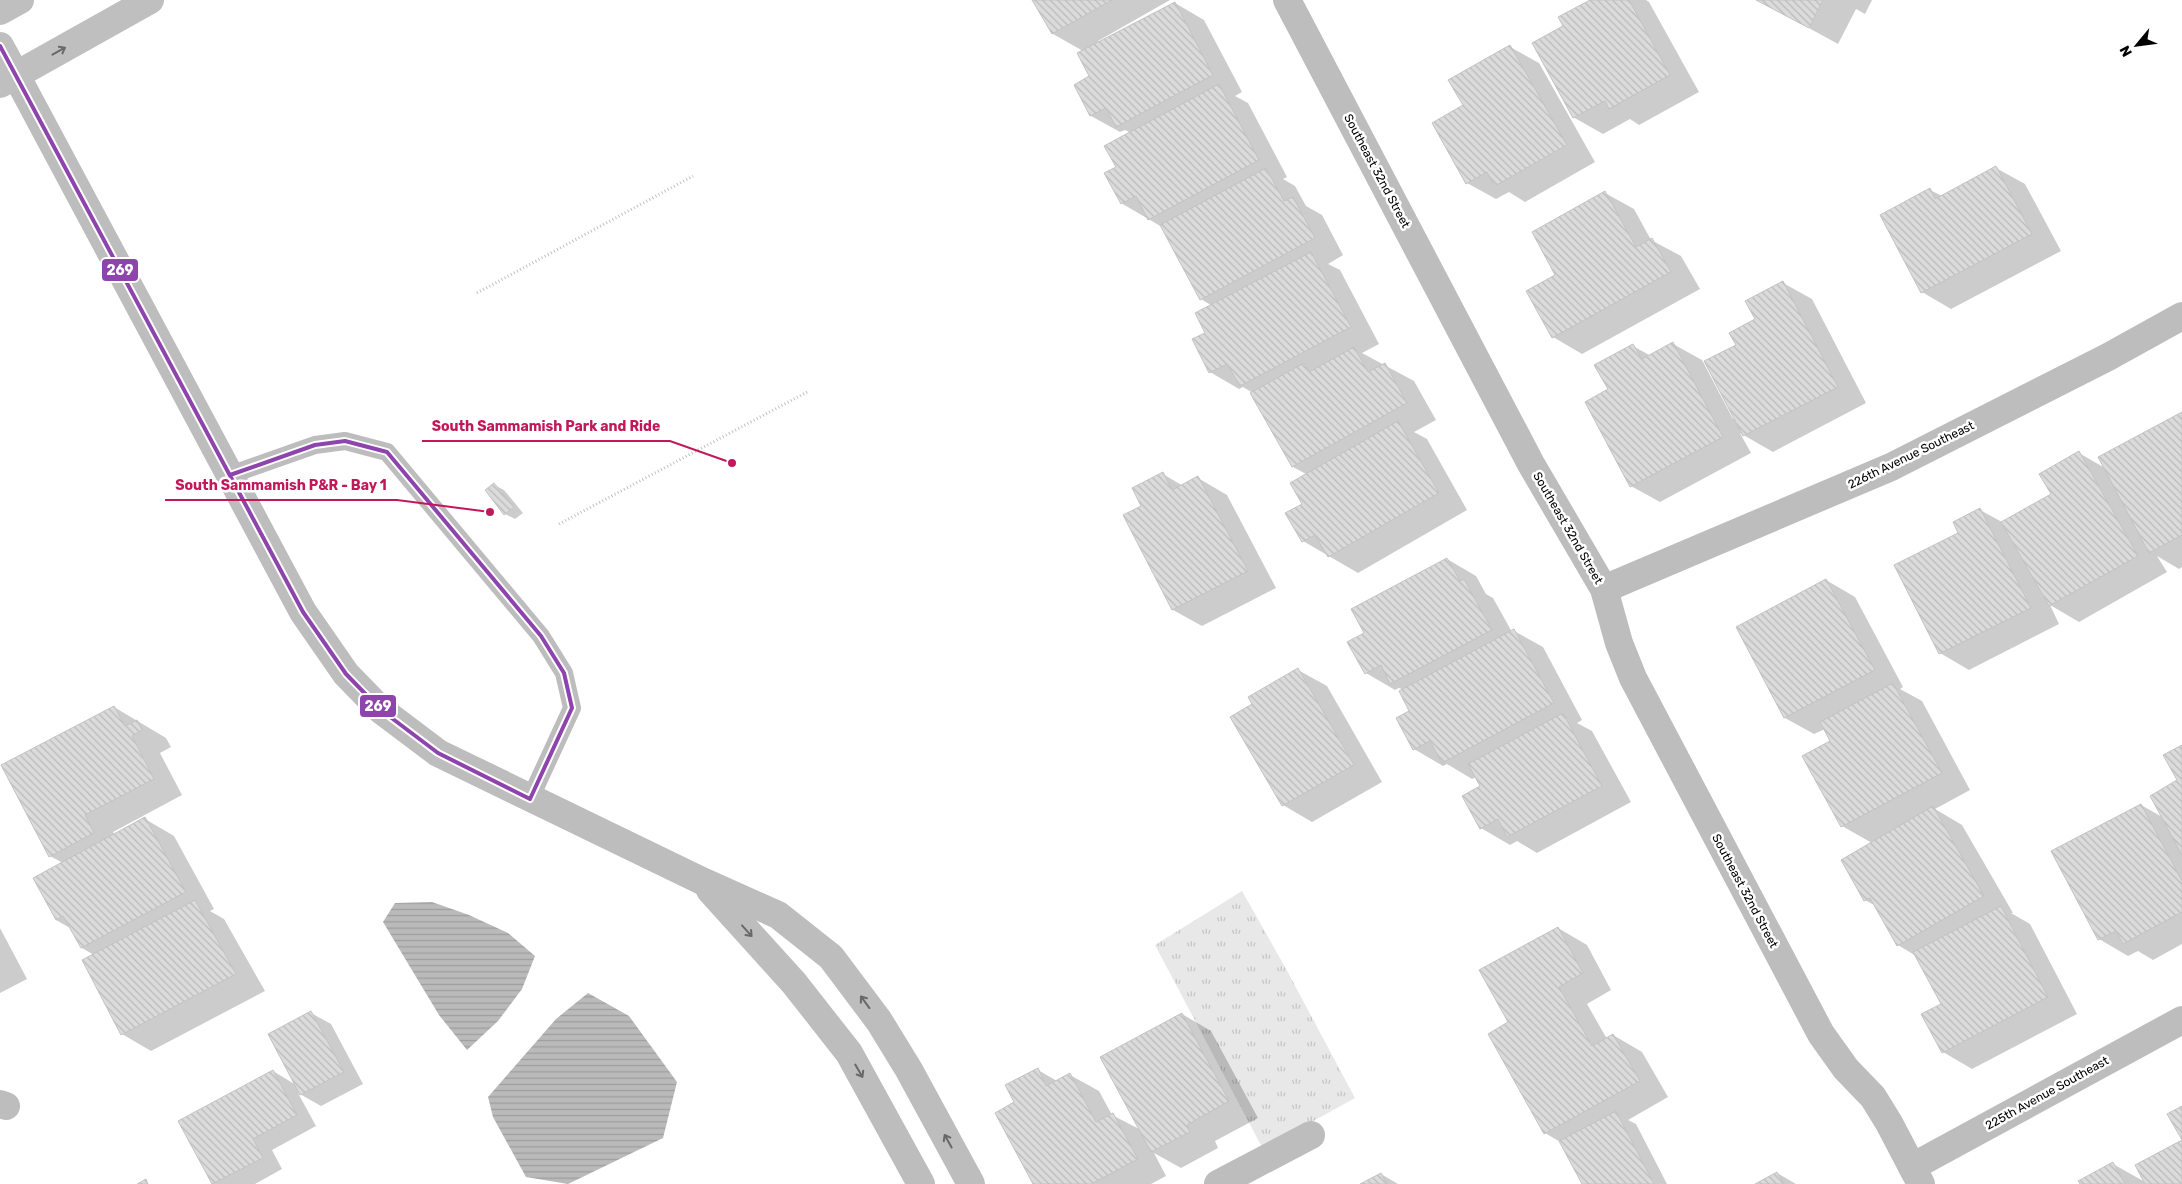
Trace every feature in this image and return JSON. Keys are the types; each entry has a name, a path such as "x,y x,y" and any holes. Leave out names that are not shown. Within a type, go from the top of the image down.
{"main road":[{"path":"0,11 20,0"},
{"path":"0,46 8,80 150,0"}],"street":[{"name":"Southeast 32nd Street","path":"1287,0 1532,464 1604,589 1619,643 1632,678 1821,1034 1846,1069 1873,1097 1917,1175"},
{"path":"8,80 230,476 303,612 346,674 381,710 438,753 702,881 778,915 831,957 879,1022 904,1062 971,1184"},
{"name":"226th Avenue Southeast","path":"1604,589 1892,467 2108,357 2182,316"},
{"path":"702,881 794,984 849,1053 921,1184"},
{"name":"225th Avenue Southeast","path":"1917,1175 2182,1020"},
{"path":"1218,1184 1311,1135"}],"lane":[{"path":"230,476 315,445 345,441 387,452 541,636 564,673 572,708 530,799"}],"path":[{"path":"477,293 693,176"},
{"path":"559,524 809,391"}],"green space":[{"path":"1242,891 1355,1098 1263,1149 1155,945"}],"shaded area":[{"path":"432,902 469,915 508,933 535,956 522,989 498,1021 467,1050 439,1015 383,922 395,903"},
{"path":"588,993 629,1016 677,1082 663,1138 568,1184 526,1177 493,1117 488,1097 556,1019"}],"building":[{"path":"1032,0 1112,0 1052,34"},
{"path":"1590,0 1629,0 1670,75 1609,109 1605,101 1573,118 1532,43 1563,26 1558,17"},
{"path":"1756,0 1823,0 1809,28"},
{"path":"1175,2 1213,75 1116,127 1106,108 1090,116 1074,85 1089,76 1077,53"},
{"path":"1510,45 1567,145 1495,186 1487,172 1466,184 1432,123 1463,105 1448,80"},
{"path":"1219,84 1259,160 1148,220 1136,196 1121,204 1104,173 1116,167 1104,146"},
{"path":"1996,166 2032,234 1921,293 1880,215 1930,188 1935,199"},
{"path":"1266,168 1284,201 1293,197 1315,238 1200,300 1160,225"},
{"path":"1605,191 1636,247 1652,238 1671,272 1552,338 1526,291 1555,275 1532,232"},
{"path":"1311,252 1351,327 1240,386 1227,364 1209,373 1192,339 1205,333 1195,313"},
{"path":"1783,281 1838,387 1743,436 1704,361 1736,345 1729,333 1755,319 1745,301"},
{"path":"1673,342 1723,437 1630,487 1585,402 1608,389 1594,365 1633,344 1642,359"},
{"path":"1354,347 1368,372 1385,363 1407,403 1292,467 1250,393 1304,363 1309,372"},
{"path":"2182,412 2182,535 2149,553 2098,457"},
{"path":"1398,421 1439,493 1328,557 1315,535 1302,542 1285,513 1302,504 1290,483"},
{"path":"2079,451 2138,556 2049,606 2001,522 2051,494 2039,474"},
{"path":"1163,472 1172,490 1198,476 1248,571 1172,610 1123,515 1141,506 1132,488"},
{"path":"494,483 514,507 504,515 485,490"},
{"path":"1980,508 2031,608 1939,654 1894,565 1958,533 1953,522"},
{"path":"1447,558 1460,581 1464,579 1492,630 1390,684 1381,665 1365,674 1347,642 1364,633 1351,609"},
{"path":"1826,579 1875,670 1784,718 1736,627"},
{"path":"1514,629 1554,703 1442,763 1430,741 1413,750 1396,718 1409,711 1399,691"},
{"path":"1298,668 1354,765 1282,806 1230,717 1252,704 1248,697"},
{"path":"1893,683 1942,773 1841,827 1802,756 1830,741 1820,722"},
{"path":"114,706 125,726 137,720 142,730 132,736 154,779 85,815 94,833 49,857 1,765"},
{"path":"1563,713 1602,786 1507,837 1498,819 1480,829 1462,796 1480,786 1468,764"},
{"path":"2182,745 2182,855 2150,796 2177,780 2163,755"},
{"path":"2141,804 2182,881 2182,912 2123,944 2116,931 2098,940 2051,851"},
{"path":"1933,806 1984,896 1897,946 1870,898 1864,901 1841,860"},
{"path":"145,817 186,892 81,948 63,916 56,920 33,878"},
{"path":"195,900 236,974 121,1035 82,960"},
{"path":"2001,906 2048,997 1942,1053 1921,1014 1941,1004 1913,952"},
{"path":"1558,927 1583,973 1559,987 1592,1046 1613,1034 1640,1081 1544,1134 1488,1034 1508,1022 1479,970"},
{"path":"311,1011 344,1072 300,1095 268,1034"},
{"path":"1182,1013 1229,1101 1187,1125 1190,1132 1151,1152 1100,1057"},
{"path":"1038,1068 1046,1086 1070,1073 1096,1122 1113,1113 1138,1159 1091,1184 1033,1184 995,1113 1014,1102 1005,1085"},
{"path":"273,1070 297,1115 253,1139 263,1158 212,1184 178,1121"},
{"path":"2182,1106 2182,1140 2167,1114"},
{"path":"1616,1111 1654,1184 1582,1184 1559,1141"},
{"path":"2182,1140 2182,1184 2145,1184 2135,1165"},
{"path":"2113,1162 2125,1184 2080,1184 2078,1181"},
{"path":"1777,1172 1784,1184 1755,1184"},
{"path":"1381,1173 1387,1184 1360,1184"},
{"path":"146,1179 148,1184 137,1184"}],"transit line":[{"name":"269","path":"0,46 303,612 346,674 381,710 438,753 530,799 572,708 564,673 541,636 387,452 345,441 315,445 230,475"}],"place":[{"name":"South Sammamish Park and Ride","path":"732,463"},
{"name":"South Sammamish P&R - Bay 1","path":"490,512"}]}
